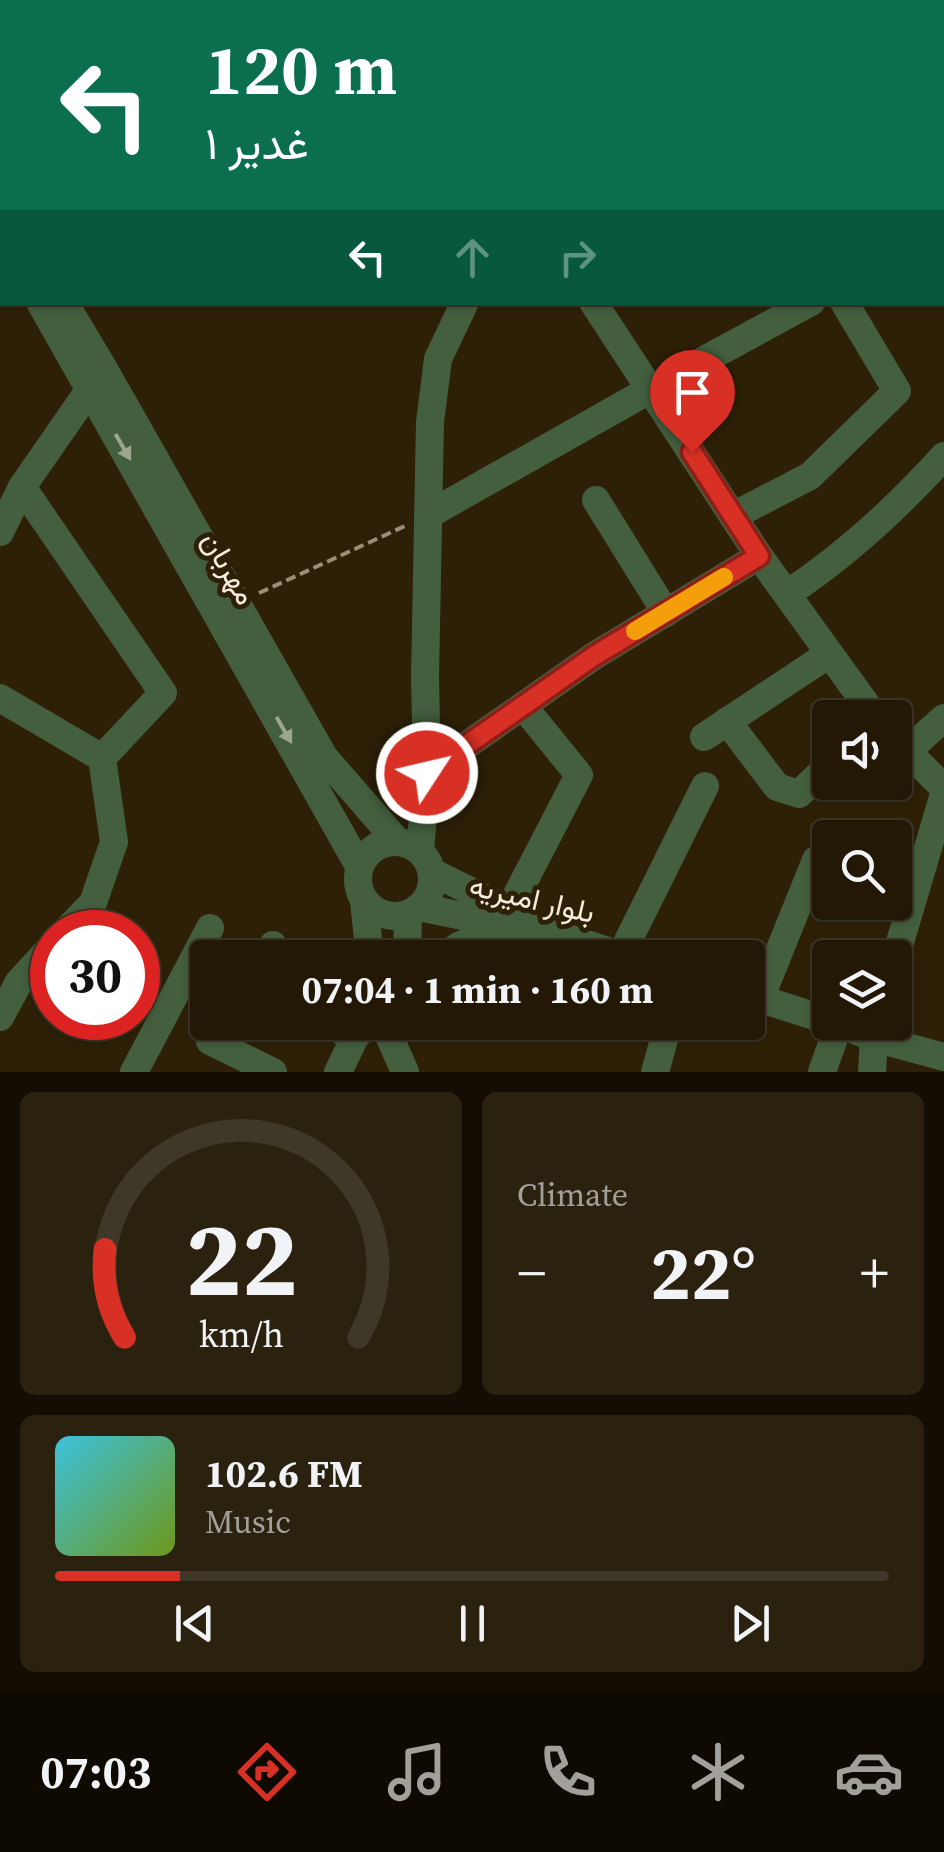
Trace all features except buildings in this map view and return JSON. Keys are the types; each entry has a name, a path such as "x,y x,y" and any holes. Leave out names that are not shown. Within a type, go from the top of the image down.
{"street":[{"name":"مهربان","path":"42,305 359,866"},
{"name":"مهربان","path":"66,305 324,757 416,854"},
{"path":"364,901 384,914 396,916 414,910 428,897 432,885 416,854 427,773 430,422 438,359 464,305"},
{"path":"595,305 759,556 863,700"},
{"path":"428,515 805,305"},
{"path":"733,516 810,476 897,392 846,305"},
{"path":"0,532 22,487 90,388"},
{"path":"787,594 828,567 911,492 944,456"},
{"path":"22,487 163,693 102,758"},
{"path":"596,500 666,612"},
{"path":"427,773 594,656 759,556"},
{"path":"812,781 798,794 777,787 716,729 829,654"},
{"path":"0,698 102,758"},
{"path":"469,940 510,918 579,775 523,706"},
{"path":"912,738 944,718"},
{"path":"901,940 944,791 912,757"},
{"path":"87,910 94,903 114,842 102,758"},
{"path":"634,940 706,786"},
{"path":"368,940 359,866 365,856 384,842 416,854 510,918"},
{"path":"765,973 812,869"},
{"path":"410,940 414,910"},
{"name":"بلوار امیریه","path":"414,910 510,918 575,940"},
{"path":"134,1072 210,928"},
{"path":"0,1017 18,982 30,969"},
{"path":"765,1000 812,1015"},
{"path":"338,1072 356,1040"},
{"path":"391,1040 405,1070"},
{"path":"405,1070 406,1040"},
{"path":"655,1072 664,1040"},
{"path":"822,1072 830,1040"},
{"path":"872,1072 874,1040"},
{"path":"881,1040 944,1057"},
{"path":"210,1042 273,1072"}],"path":[{"path":"237,603 428,515"}],"slow traffic":[{"path":"635,631 724,577"}],"route":[{"path":"427,773 594,656 759,556 692,452"}]}
